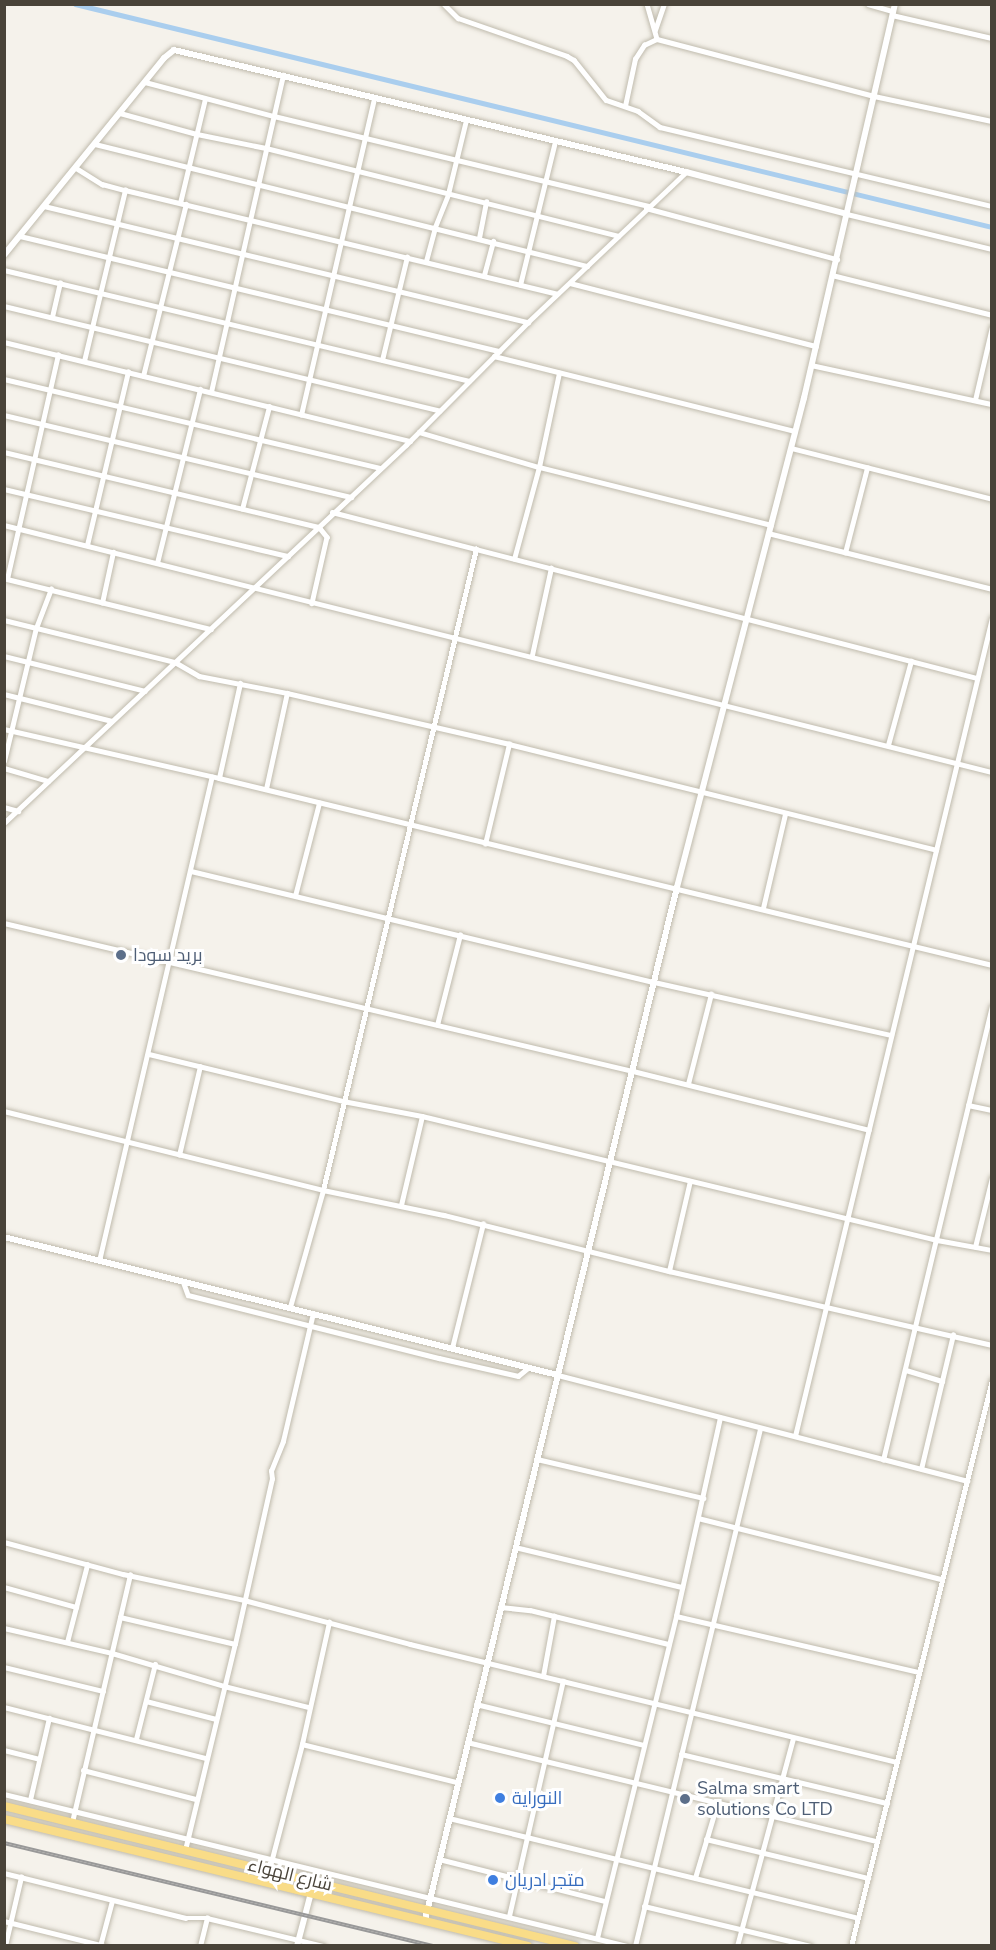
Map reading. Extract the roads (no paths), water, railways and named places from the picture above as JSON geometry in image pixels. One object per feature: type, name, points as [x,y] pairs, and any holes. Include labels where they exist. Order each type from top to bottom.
[{"type":"highway","name":"شارع الهواء","points":[[4,1806],[575,1946]]},
{"type":"highway","name":"شارع الهواء","points":[[4,1818],[528,1946]]},
{"type":"street","points":[[444,4],[458,18],[567,56],[574,60],[606,100],[638,111],[660,127],[992,206]]},
{"type":"street","points":[[647,4],[657,39]]},
{"type":"street","points":[[655,31],[664,4]]},
{"type":"street","points":[[868,4],[992,38]]},
{"type":"street","points":[[425,1920],[426,1908],[677,887],[816,346],[893,10]]},
{"type":"street","points":[[625,106],[635,59],[644,45],[657,39],[874,96],[992,121]]},
{"type":"street","points":[[4,255],[164,58],[174,50],[686,172],[992,249]]},
{"type":"street","points":[[211,392],[225,322],[283,75]]},
{"type":"street","points":[[146,82],[274,116],[545,180],[837,259]]},
{"type":"street","points":[[301,415],[374,98]]},
{"type":"street","points":[[180,203],[205,99]]},
{"type":"street","points":[[120,113],[197,134],[266,148],[538,214],[618,236]]},
{"type":"street","points":[[426,261],[435,227],[448,194],[466,120]]},
{"type":"street","points":[[520,285],[555,141]]},
{"type":"street","points":[[95,144],[587,266]]},
{"type":"street","points":[[76,168],[102,184],[557,294]]},
{"type":"street","points":[[4,823],[410,441],[528,322],[686,172]]},
{"type":"street","points":[[84,361],[125,190]]},
{"type":"street","points":[[478,238],[486,202]]},
{"type":"street","points":[[143,376],[186,204]]},
{"type":"street","points":[[44,206],[528,322]]},
{"type":"street","points":[[20,236],[499,351]]},
{"type":"street","points":[[484,275],[493,241]]},
{"type":"street","points":[[382,360],[407,257]]},
{"type":"street","points":[[4,270],[469,381]]},
{"type":"street","points":[[832,275],[992,315]]},
{"type":"street","points":[[52,317],[60,282]]},
{"type":"street","points":[[570,283],[816,346]]},
{"type":"street","points":[[4,306],[440,411]]},
{"type":"street","points":[[975,400],[992,327]]},
{"type":"street","points":[[4,342],[410,441]]},
{"type":"street","points":[[58,355],[6,579],[211,629]]},
{"type":"street","points":[[494,356],[795,431]]},
{"type":"street","points":[[811,364],[992,404]]},
{"type":"street","points":[[87,545],[114,441],[128,372]]},
{"type":"street","points":[[514,559],[539,467],[558,373]]},
{"type":"street","points":[[4,379],[191,425],[381,468]]},
{"type":"street","points":[[157,563],[200,389]]},
{"type":"street","points":[[242,509],[269,407]]},
{"type":"street","points":[[4,415],[182,459],[351,497]]},
{"type":"street","points":[[419,432],[539,467],[771,525]]},
{"type":"street","points":[[791,448],[992,499]]},
{"type":"street","points":[[4,452],[319,527],[327,537],[312,603]]},
{"type":"street","points":[[845,553],[867,468]]},
{"type":"street","points":[[4,489],[288,556]]},
{"type":"street","points":[[332,512],[977,678]]},
{"type":"street","points":[[4,525],[254,589],[532,655],[992,772]]},
{"type":"street","points":[[768,533],[992,589]]},
{"type":"street","points":[[290,1308],[322,1190],[476,549]]},
{"type":"street","points":[[102,603],[114,552]]},
{"type":"street","points":[[532,655],[551,568]]},
{"type":"street","points":[[4,761],[36,628],[51,589]]},
{"type":"street","points":[[795,1436],[992,618]]},
{"type":"street","points":[[4,620],[175,662],[199,676],[287,693],[509,744],[936,850]]},
{"type":"street","points":[[4,656],[145,691]]},
{"type":"street","points":[[888,745],[911,661]]},
{"type":"street","points":[[219,778],[240,683]]},
{"type":"street","points":[[266,789],[287,693]]},
{"type":"street","points":[[4,694],[112,721]]},
{"type":"street","points":[[4,729],[83,749],[266,789],[485,844],[677,887],[992,964]]},
{"type":"street","points":[[485,844],[509,744]]},
{"type":"street","points":[[4,768],[48,781]]},
{"type":"street","points":[[99,1261],[212,777]]},
{"type":"street","points":[[296,896],[319,803]]},
{"type":"street","points":[[4,807],[18,811]]},
{"type":"street","points":[[763,908],[785,814]]},
{"type":"street","points":[[191,870],[654,982],[891,1035]]},
{"type":"street","points":[[4,923],[688,1084],[869,1130]]},
{"type":"street","points":[[437,1025],[460,935]]},
{"type":"street","points":[[688,1084],[711,994]]},
{"type":"street","points":[[883,1460],[938,1240],[992,1007]]},
{"type":"street","points":[[149,1054],[343,1101],[422,1116],[938,1240],[992,1250]]},
{"type":"street","points":[[179,1155],[200,1066]]},
{"type":"street","points":[[968,1105],[992,1110]]},
{"type":"street","points":[[4,1112],[322,1190],[401,1205],[669,1271],[992,1345]]},
{"type":"street","points":[[401,1205],[422,1116]]},
{"type":"street","points":[[975,1246],[992,1178]]},
{"type":"street","points":[[669,1271],[690,1181]]},
{"type":"street","points":[[452,1348],[483,1224]]},
{"type":"street","points":[[4,1237],[529,1367],[760,1429],[967,1481]]},
{"type":"street","points":[[183,1281],[189,1295],[507,1374],[521,1375],[529,1367]]},
{"type":"street","points":[[185,1850],[273,1479],[271,1471],[283,1441],[313,1313]]},
{"type":"street","points":[[921,1469],[953,1335]]},
{"type":"street","points":[[906,1370],[942,1381]]},
{"type":"street","points":[[851,1946],[992,1380]]},
{"type":"street","points":[[597,1938],[676,1616],[720,1418]]},
{"type":"street","points":[[635,1946],[760,1429]]},
{"type":"street","points":[[537,1458],[703,1498]]},
{"type":"street","points":[[698,1518],[941,1579]]},
{"type":"street","points":[[4,1542],[87,1565],[244,1600],[563,1681],[897,1762]]},
{"type":"street","points":[[515,1547],[682,1587]]},
{"type":"street","points":[[67,1642],[87,1565]]},
{"type":"street","points":[[72,1822],[130,1575]]},
{"type":"street","points":[[4,1587],[76,1607]]},
{"type":"street","points":[[500,1607],[530,1610],[668,1644]]},
{"type":"street","points":[[543,1676],[554,1616]]},
{"type":"street","points":[[676,1616],[918,1672]]},
{"type":"street","points":[[120,1617],[235,1644]]},
{"type":"street","points":[[269,1870],[302,1744],[328,1622]]},
{"type":"street","points":[[4,1628],[155,1664],[224,1686],[309,1707]]},
{"type":"street","points":[[136,1739],[155,1664]]},
{"type":"street","points":[[4,1667],[103,1691]]},
{"type":"street","points":[[509,1916],[563,1681]]},
{"type":"street","points":[[146,1701],[216,1719]]},
{"type":"street","points":[[476,1704],[644,1745]]},
{"type":"street","points":[[4,1707],[206,1758]]},
{"type":"street","points":[[30,1800],[49,1718]]},
{"type":"street","points":[[737,1946],[793,1738]]},
{"type":"street","points":[[467,1742],[877,1840]]},
{"type":"street","points":[[302,1744],[457,1782]]},
{"type":"street","points":[[4,1750],[39,1759]]},
{"type":"street","points":[[681,1754],[887,1803]]},
{"type":"street","points":[[83,1770],[196,1799]]},
{"type":"street","points":[[4,1794],[627,1946]]},
{"type":"street","points":[[695,1878],[718,1801]]},
{"type":"street","points":[[448,1818],[858,1918]]},
{"type":"street","points":[[706,1839],[868,1878]]},
{"type":"street","points":[[439,1859],[605,1901]]},
{"type":"street","points":[[4,1873],[186,1918],[207,1918],[298,1942],[324,1946]]},
{"type":"street","points":[[5,1946],[7,1922],[21,1877]]},
{"type":"street","points":[[298,1942],[314,1881]]},
{"type":"street","points":[[7,1922],[102,1945],[112,1901]]},
{"type":"street","points":[[644,1906],[810,1946]]},
{"type":"street","points":[[200,1946],[207,1918]]},
{"type":"waterway","points":[[75,4],[992,227]]},
{"type":"railway","points":[[4,1843],[434,1946]]},
{"type":"place","name":"بريد سودا","points":[[121,955]]},
{"type":"place","name":"النوراية","points":[[500,1798]]},
{"type":"place","name":"Salma smart solutions Co LTD","points":[[685,1799]]},
{"type":"place","name":"متجر ادريان","points":[[493,1880]]}]
